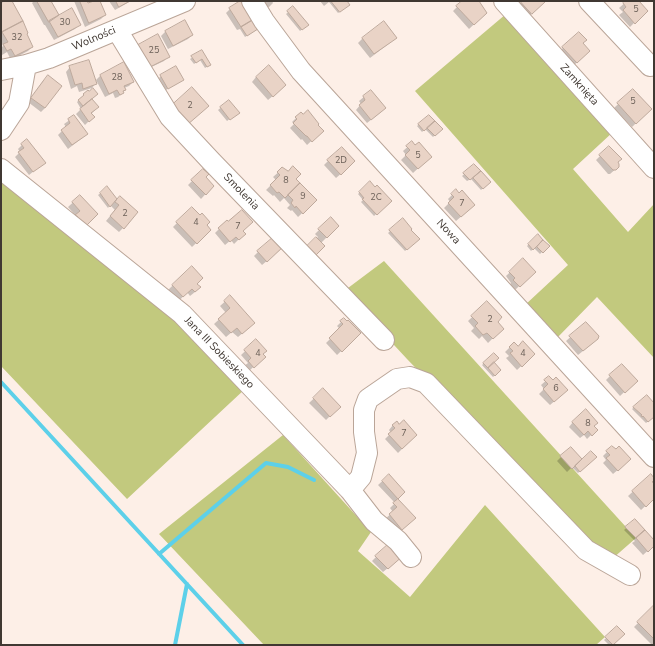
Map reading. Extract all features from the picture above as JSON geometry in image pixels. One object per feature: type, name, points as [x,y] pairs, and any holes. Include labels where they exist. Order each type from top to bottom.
[{"type":"street","name":"Wolności","points":[[1,70],[26,65],[56,55],[117,30],[155,7],[185,1]]},
{"type":"street","name":"Nowa","points":[[252,1],[264,21],[301,71],[654,456]]},
{"type":"street","name":"Zamknięta","points":[[504,1],[654,168]]},
{"type":"street","points":[[589,1],[650,66]]},
{"type":"street","name":"Smolenia","points":[[117,30],[170,117],[384,340]]},
{"type":"street","points":[[1,130],[19,103],[26,65]]},
{"type":"street","name":"Jana III Sobieskiego","points":[[1,169],[182,314],[350,490],[374,521],[398,541],[411,557]]},
{"type":"street","points":[[350,490],[361,477],[367,453],[364,432],[364,410],[368,399],[397,379],[410,377],[426,384],[586,550],[630,575]]},
{"type":"green space","points":[[506,14],[613,132],[573,169],[628,232],[654,204],[654,358],[597,297],[556,339],[525,305],[568,265],[415,91]]},
{"type":"green space","points":[[1,179],[176,321],[245,389],[127,499],[1,366]]},
{"type":"green space","points":[[384,261],[636,538],[612,559],[589,546],[407,359],[344,291]]},
{"type":"green space","points":[[283,435],[371,532],[358,551],[410,597],[485,505],[605,637],[596,645],[264,645],[159,534]]},
{"type":"building","points":[[5,1],[12,1],[23,21],[2,32],[1,3]]},
{"type":"building","points":[[37,1],[51,1],[59,15],[49,22]]},
{"type":"building","points":[[80,1],[87,1],[88,3],[100,1],[106,15],[89,23]]},
{"type":"building","points":[[116,1],[130,1],[119,7]]},
{"type":"building","points":[[240,1],[245,1],[256,18],[241,27],[229,8]]},
{"type":"building","points":[[331,1],[347,1],[350,5],[340,12]]},
{"type":"building","points":[[462,1],[479,1],[487,13],[474,25],[456,6]]},
{"type":"building","points":[[520,1],[544,1],[545,2],[532,14]]},
{"type":"building","points":[[625,1],[639,1],[648,11],[635,24],[623,10],[626,7],[623,3]]},
{"type":"building","points":[[293,6],[309,25],[302,30],[287,11]]},
{"type":"building","points":[[72,8],[81,25],[58,37],[49,21]]},
{"type":"building","points":[[256,18],[261,27],[247,36],[241,27]]},
{"type":"building","points":[[185,20],[193,35],[173,46],[165,31]]},
{"type":"building","points":[[23,21],[33,47],[15,56],[11,49],[7,51],[3,44],[8,42],[2,32]]},
{"type":"building","points":[[384,21],[397,38],[374,54],[362,38]]},
{"type":"building","points":[[579,32],[587,40],[583,43],[590,51],[577,63],[562,47]]},
{"type":"building","points":[[158,34],[170,57],[150,67],[138,45]]},
{"type":"building","points":[[202,50],[211,65],[207,67],[202,59],[196,63],[191,56]]},
{"type":"building","points":[[89,60],[97,84],[83,89],[82,83],[75,85],[69,66]]},
{"type":"building","points":[[124,62],[134,82],[124,86],[126,90],[120,95],[117,90],[109,94],[100,75]]},
{"type":"building","points":[[269,65],[286,85],[273,97],[256,77]]},
{"type":"building","points":[[176,66],[184,80],[168,89],[160,75]]},
{"type":"building","points":[[48,75],[62,86],[45,108],[31,98]]},
{"type":"building","points":[[192,87],[209,106],[187,125],[170,107]]},
{"type":"building","points":[[93,88],[98,94],[83,106],[78,100],[88,90],[89,91]]},
{"type":"building","points":[[633,89],[652,109],[636,124],[617,103]]},
{"type":"building","points":[[371,90],[386,108],[371,120],[359,105],[365,100],[363,96]]},
{"type":"building","points":[[92,99],[99,107],[91,113],[95,117],[89,122],[80,109]]},
{"type":"building","points":[[229,100],[240,113],[230,120],[220,107]]},
{"type":"building","points":[[308,110],[324,131],[312,142],[293,123],[297,119],[295,117],[301,112],[303,114]]},
{"type":"building","points":[[74,115],[88,134],[72,145],[61,130],[70,123],[68,119]]},
{"type":"building","points":[[429,115],[435,121],[424,131],[418,124]]},
{"type":"building","points":[[435,121],[443,129],[435,136],[427,128]]},
{"type":"building","points":[[27,139],[46,163],[33,172],[18,152],[24,148],[21,144]]},
{"type":"building","points":[[412,141],[415,145],[419,142],[432,157],[418,169],[405,155],[410,150],[406,146]]},
{"type":"building","points":[[609,146],[622,159],[618,162],[619,167],[616,170],[613,170],[599,155]]},
{"type":"building","points":[[342,147],[355,161],[341,175],[327,160]]},
{"type":"building","points":[[474,164],[481,171],[470,180],[463,173]]},
{"type":"building","points":[[293,166],[301,174],[296,179],[300,183],[285,198],[279,192],[277,193],[270,185],[280,175],[277,172],[282,167],[288,171]]},
{"type":"building","points":[[203,169],[209,174],[206,177],[214,186],[206,195],[191,180]]},
{"type":"building","points":[[481,171],[491,182],[483,189],[473,178]]},
{"type":"building","points":[[370,181],[375,187],[377,185],[392,201],[377,215],[362,199],[364,198],[359,192]]},
{"type":"building","points":[[300,183],[317,200],[303,214],[291,203],[293,200],[288,195]]},
{"type":"building","points":[[107,186],[117,199],[110,207],[100,193]]},
{"type":"building","points":[[456,189],[459,193],[462,190],[475,205],[461,217],[448,203],[454,197],[451,194]]},
{"type":"building","points":[[80,195],[98,214],[85,227],[75,215],[80,211],[72,202]]},
{"type":"building","points":[[120,196],[138,212],[124,229],[110,216],[119,205],[115,202]]},
{"type":"building","points":[[192,207],[200,215],[202,213],[210,222],[207,225],[211,230],[197,244],[176,222]]},
{"type":"building","points":[[242,210],[253,222],[243,231],[246,234],[239,240],[236,237],[230,242],[218,228]]},
{"type":"building","points":[[331,217],[339,226],[327,238],[318,229]]},
{"type":"building","points":[[403,218],[412,229],[411,230],[420,239],[407,250],[389,230]]},
{"type":"building","points":[[538,234],[543,240],[533,250],[528,244]]},
{"type":"building","points":[[276,235],[285,245],[267,262],[257,251]]},
{"type":"building","points":[[316,237],[325,246],[315,256],[306,247]]},
{"type":"building","points":[[543,240],[550,246],[543,253],[537,247]]},
{"type":"building","points":[[523,258],[536,272],[520,287],[513,280],[515,278],[509,272]]},
{"type":"building","points":[[192,266],[203,278],[197,284],[201,287],[195,292],[192,289],[183,297],[172,285]]},
{"type":"building","points":[[230,295],[255,323],[242,334],[237,328],[231,333],[218,319],[230,308],[224,301]]},
{"type":"building","points":[[487,301],[502,317],[498,322],[504,329],[493,339],[487,333],[483,335],[475,326],[478,323],[471,316]]},
{"type":"building","points":[[344,318],[361,333],[342,352],[329,338],[343,324],[340,321]]},
{"type":"building","points":[[586,322],[599,336],[598,339],[583,351],[569,336]]},
{"type":"building","points":[[256,339],[267,351],[263,354],[266,357],[254,368],[248,361],[251,358],[244,350]]},
{"type":"building","points":[[523,341],[535,354],[522,367],[510,353],[513,351],[509,347],[514,342],[518,346]]},
{"type":"building","points":[[494,353],[499,358],[488,368],[483,363]]},
{"type":"building","points":[[494,362],[501,370],[495,376],[488,368]]},
{"type":"building","points":[[622,364],[638,381],[625,393],[609,375]]},
{"type":"building","points":[[549,376],[553,380],[556,377],[568,390],[554,402],[543,389],[548,384],[544,380]]},
{"type":"building","points":[[323,388],[341,407],[330,417],[313,398]]},
{"type":"building","points":[[647,395],[654,403],[654,417],[648,422],[633,407]]},
{"type":"building","points":[[586,409],[598,423],[594,426],[598,430],[592,436],[588,431],[584,435],[572,422]]},
{"type":"building","points":[[404,420],[417,435],[402,449],[388,434],[395,428],[392,425],[397,421],[399,424]]},
{"type":"building","points":[[612,446],[616,449],[619,446],[631,459],[618,471],[606,458],[610,455],[606,451]]},
{"type":"building","points":[[571,447],[582,459],[572,469],[560,456]]},
{"type":"building","points":[[591,451],[597,457],[580,472],[575,466]]},
{"type":"building","points":[[389,474],[405,492],[398,499],[382,481]]},
{"type":"building","points":[[651,474],[654,478],[652,482],[654,483],[654,499],[646,507],[632,491]]},
{"type":"building","points":[[398,499],[416,518],[402,530],[389,514],[397,507],[393,503]]},
{"type":"building","points":[[635,519],[645,530],[636,538],[625,527]]},
{"type":"building","points":[[645,530],[654,540],[654,546],[648,552],[636,538]]},
{"type":"building","points":[[392,541],[404,555],[388,569],[375,556]]},
{"type":"building","points":[[654,605],[654,639],[637,622]]},
{"type":"building","points":[[617,626],[625,634],[613,645],[605,637]]},
{"type":"waterway","points":[[1,382],[243,645]]},
{"type":"waterway","points":[[159,554],[266,463],[288,467],[314,480]]},
{"type":"waterway","points":[[175,645],[187,584]]}]
